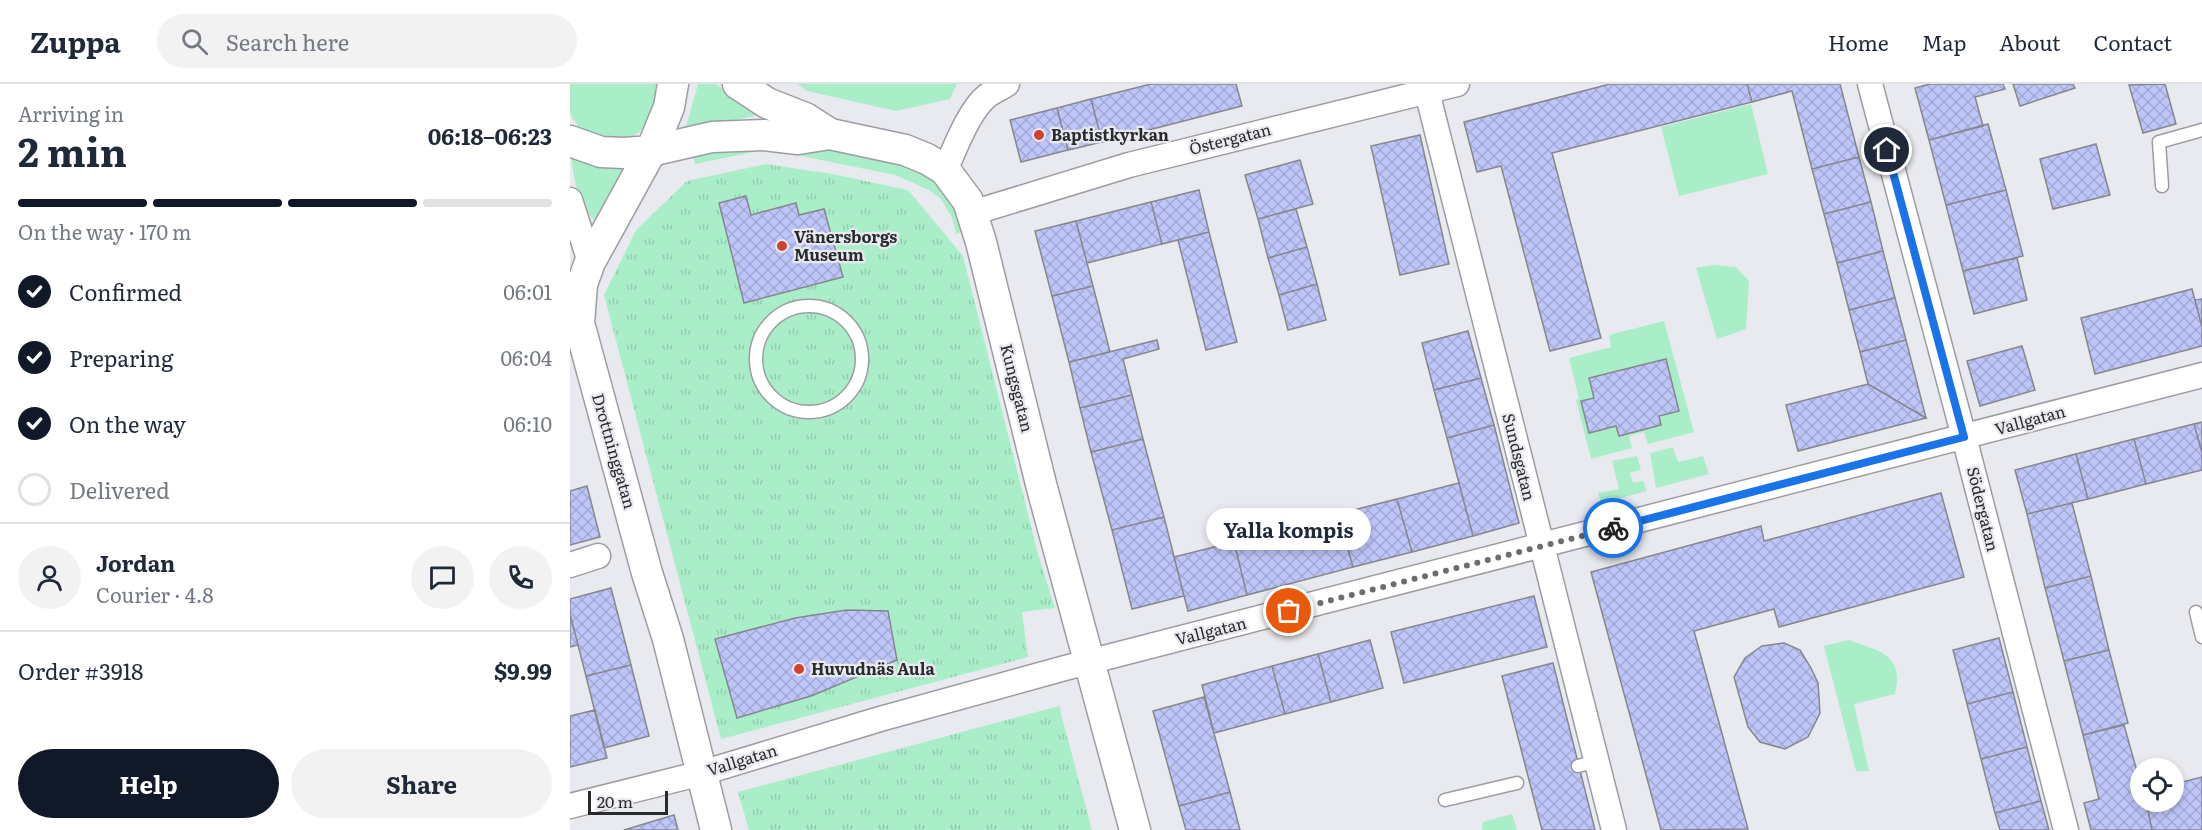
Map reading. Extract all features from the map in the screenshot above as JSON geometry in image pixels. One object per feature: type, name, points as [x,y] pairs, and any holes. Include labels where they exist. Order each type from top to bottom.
[{"type":"street","name":"Drottninggatan","points":[[674,84],[669,107],[651,151],[590,262],[582,284],[575,324],[668,639],[716,830]]},
{"type":"street","name":"Kungsgatan","points":[[738,84],[768,103],[805,118],[830,134],[905,150],[927,159],[945,170],[968,201],[981,242],[1042,488],[1135,830]]},
{"type":"street","points":[[945,170],[969,117],[987,96],[1007,84]]},
{"type":"street","name":"Östergatan","points":[[972,213],[1129,165],[1426,88],[1457,84]]},
{"type":"street","name":"Södergatan","points":[[1870,84],[2066,830]]},
{"type":"street","name":"Sundsgatan","points":[[1426,88],[1542,547],[1588,764],[1614,830]]},
{"type":"street","points":[[570,141],[601,152],[624,153],[651,151],[712,136],[764,135],[798,139],[830,134]]},
{"type":"street","points":[[570,200],[590,262]]},
{"type":"street","name":"Vallgatan","points":[[570,806],[702,773],[880,719],[1090,662],[2202,375]]},
{"type":"street","points":[[570,565],[598,556]]},
{"type":"lane","points":[[2162,186],[2159,142],[2202,130]]},
{"type":"lane","points":[[808,306],[826,309],[842,317],[854,331],[861,348],[862,366],[856,384],[830,408],[812,412],[794,410],[778,403],[766,391],[758,377],[756,360],[758,344],[765,328],[777,316],[791,309],[808,306]]},
{"type":"lane","points":[[2196,612],[2202,637]]},
{"type":"lane","points":[[1445,800],[1517,783]]},
{"type":"green space","points":[[570,84],[662,84],[655,114],[644,128],[631,138],[613,142],[580,129],[570,114]]},
{"type":"green space","points":[[698,84],[716,84],[759,115],[685,130]]},
{"type":"green space","points":[[797,84],[957,84],[950,99],[896,111],[807,91]]},
{"type":"green space","points":[[1751,104],[1768,174],[1679,196],[1661,127]]},
{"type":"green space","points":[[759,142],[830,150],[904,163],[938,184],[953,202],[964,231],[956,234],[952,218],[941,199],[929,190],[895,175],[791,154],[758,151],[695,164],[692,150]]},
{"type":"green space","points":[[571,149],[627,163],[594,220],[583,205],[576,187]]},
{"type":"green space","points":[[766,164],[832,174],[908,190],[963,256],[1038,554],[1055,608],[1022,612],[1028,657],[721,739],[604,295],[636,230],[687,181]]},
{"type":"green space","points":[[1713,265],[1736,267],[1749,281],[1746,329],[1717,339],[1696,268]]},
{"type":"green space","points":[[1664,321],[1694,432],[1648,444],[1644,432],[1629,436],[1632,448],[1591,459],[1576,400],[1579,399],[1569,358],[1611,347],[1609,335]]},
{"type":"green space","points":[[1673,447],[1678,462],[1703,456],[1709,474],[1656,488],[1650,453]]},
{"type":"green space","points":[[1637,456],[1641,470],[1630,473],[1633,483],[1643,481],[1647,491],[1601,503],[1598,493],[1619,489],[1612,461]]},
{"type":"green space","points":[[1848,640],[1879,651],[1892,662],[1896,670],[1895,694],[1854,704],[1869,771],[1856,771],[1824,646]]},
{"type":"green space","points":[[1059,706],[1092,830],[749,830],[738,792]]},
{"type":"green space","points":[[1512,814],[1517,830],[1482,830],[1483,822]]},
{"type":"building","points":[[1151,84],[1236,84],[1242,106],[1102,142],[1091,99]]},
{"type":"building","points":[[1610,84],[1747,84],[1752,102],[1552,153],[1601,338],[1550,351],[1501,166],[1477,172],[1464,122]]},
{"type":"building","points":[[1747,84],[1840,84],[1859,157],[1812,169],[1792,91],[1752,102]]},
{"type":"building","points":[[1930,84],[2003,84],[2005,89],[1975,97],[1983,126],[1929,140],[1915,88]]},
{"type":"building","points":[[2013,84],[2073,84],[2075,88],[2020,106]]},
{"type":"building","points":[[2165,84],[2176,124],[2143,133],[2129,85]]},
{"type":"building","points":[[1091,99],[1102,142],[1068,150],[1057,108]]},
{"type":"building","name":"Baptistkyrkan","points":[[1057,108],[1068,150],[1021,162],[1010,120]]},
{"type":"building","points":[[1988,124],[2006,190],[1946,205],[1929,140]]},
{"type":"building","points":[[1420,135],[1449,264],[1400,275],[1371,146]]},
{"type":"building","points":[[2096,144],[2110,195],[2053,209],[2040,159]]},
{"type":"building","points":[[1859,157],[1871,202],[1824,214],[1812,169]]},
{"type":"building","points":[[1300,160],[1313,204],[1258,219],[1245,175]]},
{"type":"building","points":[[1199,190],[1209,232],[1162,244],[1151,202]]},
{"type":"building","points":[[2006,190],[2023,256],[1963,271],[1946,205]]},
{"type":"building","name":"Vänersborgs Museum","points":[[746,196],[751,215],[796,203],[799,215],[824,209],[843,277],[744,303],[719,203]]},
{"type":"building","points":[[1151,202],[1162,244],[1087,263],[1076,221]]},
{"type":"building","points":[[1871,202],[1883,251],[1837,263],[1824,214]]},
{"type":"building","points":[[1296,209],[1307,247],[1268,258],[1258,219]]},
{"type":"building","points":[[1076,221],[1093,286],[1052,296],[1035,231]]},
{"type":"building","points":[[1209,232],[1237,342],[1206,350],[1178,240]]},
{"type":"building","points":[[1307,247],[1317,284],[1279,295],[1268,258]]},
{"type":"building","points":[[1883,251],[1895,298],[1849,310],[1837,263]]},
{"type":"building","points":[[2017,258],[2027,300],[1974,314],[1963,271]]},
{"type":"building","points":[[1317,284],[1326,320],[1288,330],[1279,295]]},
{"type":"building","points":[[1093,286],[1110,352],[1069,362],[1052,296]]},
{"type":"building","points":[[2192,289],[2202,327],[2202,346],[2095,374],[2081,318]]},
{"type":"building","points":[[1895,298],[1906,340],[1860,352],[1849,310]]},
{"type":"building","points":[[2202,299],[2202,327],[2195,300]]},
{"type":"building","points":[[1468,331],[1481,378],[1434,390],[1422,343]]},
{"type":"building","points":[[1157,340],[1159,349],[1123,359],[1132,395],[1080,408],[1069,362]]},
{"type":"building","points":[[1906,340],[1926,418],[1868,384],[1860,352]]},
{"type":"building","points":[[2022,346],[2035,390],[1980,406],[1967,361]]},
{"type":"building","points":[[1666,359],[1679,411],[1659,416],[1661,425],[1619,436],[1616,426],[1589,433],[1581,401],[1594,398],[1589,378]]},
{"type":"building","points":[[1481,378],[1494,425],[1447,438],[1434,390]]},
{"type":"building","points":[[1868,384],[1926,418],[1798,451],[1786,405]]},
{"type":"building","points":[[1132,395],[1143,439],[1091,452],[1080,408]]},
{"type":"building","points":[[2202,422],[2202,453],[2194,424]]},
{"type":"building","points":[[2194,424],[2202,453],[2202,470],[2146,484],[2134,439]]},
{"type":"building","points":[[1494,425],[1519,523],[1473,536],[1447,438]]},
{"type":"building","points":[[1143,439],[1164,517],[1112,530],[1091,452]]},
{"type":"building","points":[[2134,439],[2146,484],[2088,499],[2076,454]]},
{"type":"building","points":[[2076,454],[2088,499],[2027,514],[2015,470]]},
{"type":"building","points":[[1459,483],[1473,536],[1412,552],[1397,499]]},
{"type":"building","points":[[587,486],[600,537],[570,545],[570,491]]},
{"type":"building","points":[[1941,493],[1964,577],[1779,627],[1774,609],[1694,631],[1748,829],[1661,830],[1591,572],[1761,526],[1764,541]]},
{"type":"building","points":[[1397,499],[1412,552],[1353,567],[1338,514]]},
{"type":"building","points":[[2072,503],[2091,576],[2045,588],[2027,514]]},
{"type":"building","points":[[1338,514],[1353,567],[1247,595],[1234,542]]},
{"type":"building","points":[[1164,517],[1184,596],[1132,609],[1112,530]]},
{"type":"building","points":[[1234,542],[1247,595],[1188,611],[1174,557]]},
{"type":"building","points":[[2091,576],[2109,650],[2064,661],[2045,588]]},
{"type":"building","points":[[611,588],[631,665],[586,676],[570,614],[570,599]]},
{"type":"building","points":[[1534,596],[1547,647],[1404,683],[1391,632]]},
{"type":"building","name":"Huvudnäs Aula","points":[[847,610],[888,611],[897,660],[811,696],[737,718],[715,639],[795,618]]},
{"type":"building","points":[[570,614],[578,645],[570,647]]},
{"type":"building","points":[[1999,638],[2013,692],[1967,704],[1953,650]]},
{"type":"building","points":[[1370,640],[1383,688],[1331,702],[1318,654]]},
{"type":"building","points":[[1784,643],[1800,650],[1811,668],[1818,683],[1820,713],[1808,737],[1785,749],[1760,742],[1748,727],[1734,677],[1745,658],[1762,646]]},
{"type":"building","points":[[2109,650],[2128,723],[2083,735],[2064,661]]},
{"type":"building","points":[[1318,654],[1331,702],[1285,714],[1272,666]]},
{"type":"building","points":[[1553,663],[1595,830],[1542,830],[1502,676]]},
{"type":"building","points":[[631,665],[649,736],[604,748],[586,676]]},
{"type":"building","points":[[1272,666],[1285,714],[1214,733],[1202,685]]},
{"type":"building","points":[[2013,692],[2027,747],[1981,759],[1967,704]]},
{"type":"building","points":[[1204,697],[1230,792],[1179,806],[1153,711]]},
{"type":"building","points":[[595,710],[607,758],[570,767],[570,716]]},
{"type":"building","points":[[2124,725],[2133,758],[2130,758],[2130,812],[2148,812],[2152,830],[2091,830],[2084,803],[2099,799],[2083,735]]},
{"type":"building","points":[[2027,747],[2041,801],[1995,813],[1981,759]]},
{"type":"building","points":[[2202,777],[2202,830],[2152,830],[2148,812],[2184,812],[2184,782]]},
{"type":"building","points":[[1230,792],[1240,830],[1186,830],[1179,806]]},
{"type":"building","points":[[2041,801],[2049,830],[2000,830],[1995,813]]},
{"type":"building","points":[[674,815],[678,830],[624,830]]},
{"type":"way so far","points":[[1289,611],[1613,528]]},
{"type":"place","name":"Baptistkyrkan","points":[[1039,135]]},
{"type":"place","name":"Vänersborgs Museum","points":[[782,246]]},
{"type":"place","name":"Yalla kompis","points":[[1289,611]]},
{"type":"place","name":"Huvudnäs Aula","points":[[799,669]]},
{"type":"route","points":[[1613,528],[1964,437],[1887,150]]}]
